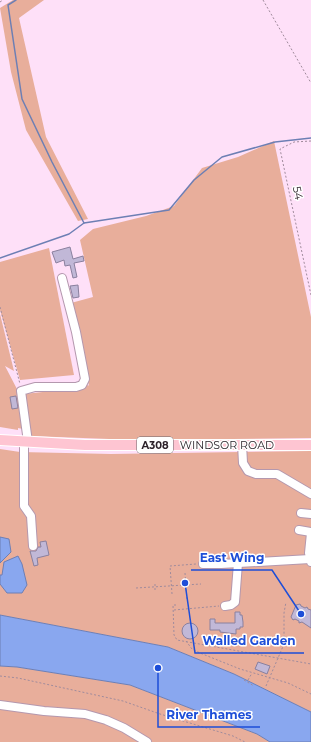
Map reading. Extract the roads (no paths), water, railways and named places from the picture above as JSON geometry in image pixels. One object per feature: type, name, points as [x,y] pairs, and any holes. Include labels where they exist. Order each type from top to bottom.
[{"type":"main road","name":"WINDSOR ROAD","points":[[0,440],[85,445],[311,445]]},
{"type":"lane","points":[[34,546],[31,516],[24,506],[26,442],[21,390],[35,387],[76,387],[82,385],[85,379],[76,332],[62,278]]},
{"type":"lane","points":[[242,444],[243,463],[248,471],[256,474],[273,473],[279,475],[311,494]]},
{"type":"lane","points":[[301,513],[311,514]]},
{"type":"lane","points":[[203,564],[310,561],[311,532],[298,530]]},
{"type":"lane","points":[[225,606],[231,605],[235,600],[238,563]]},
{"type":"lane","points":[[0,705],[44,711],[85,714],[106,720],[124,728],[147,742]]},
{"type":"water","points":[[0,537],[9,539],[11,552],[0,563]]},
{"type":"water","points":[[18,556],[22,564],[27,585],[22,593],[7,593],[0,584],[0,575],[2,575],[4,562]]},
{"type":"water","points":[[0,615],[168,647],[234,674],[311,712],[311,742],[270,742],[257,734],[130,685],[17,667],[0,666]]},
{"type":"waterway","points":[[0,258],[69,234],[84,223],[52,162],[22,99],[8,5],[16,0]]},
{"type":"waterway","points":[[84,223],[169,210],[194,180],[222,157],[275,142],[311,138]]},
{"type":"place","name":"Walled Garden","points":[[185,583]]},
{"type":"place","name":"East Wing","points":[[301,614]]},
{"type":"place","name":"River Thames","points":[[158,668]]}]
